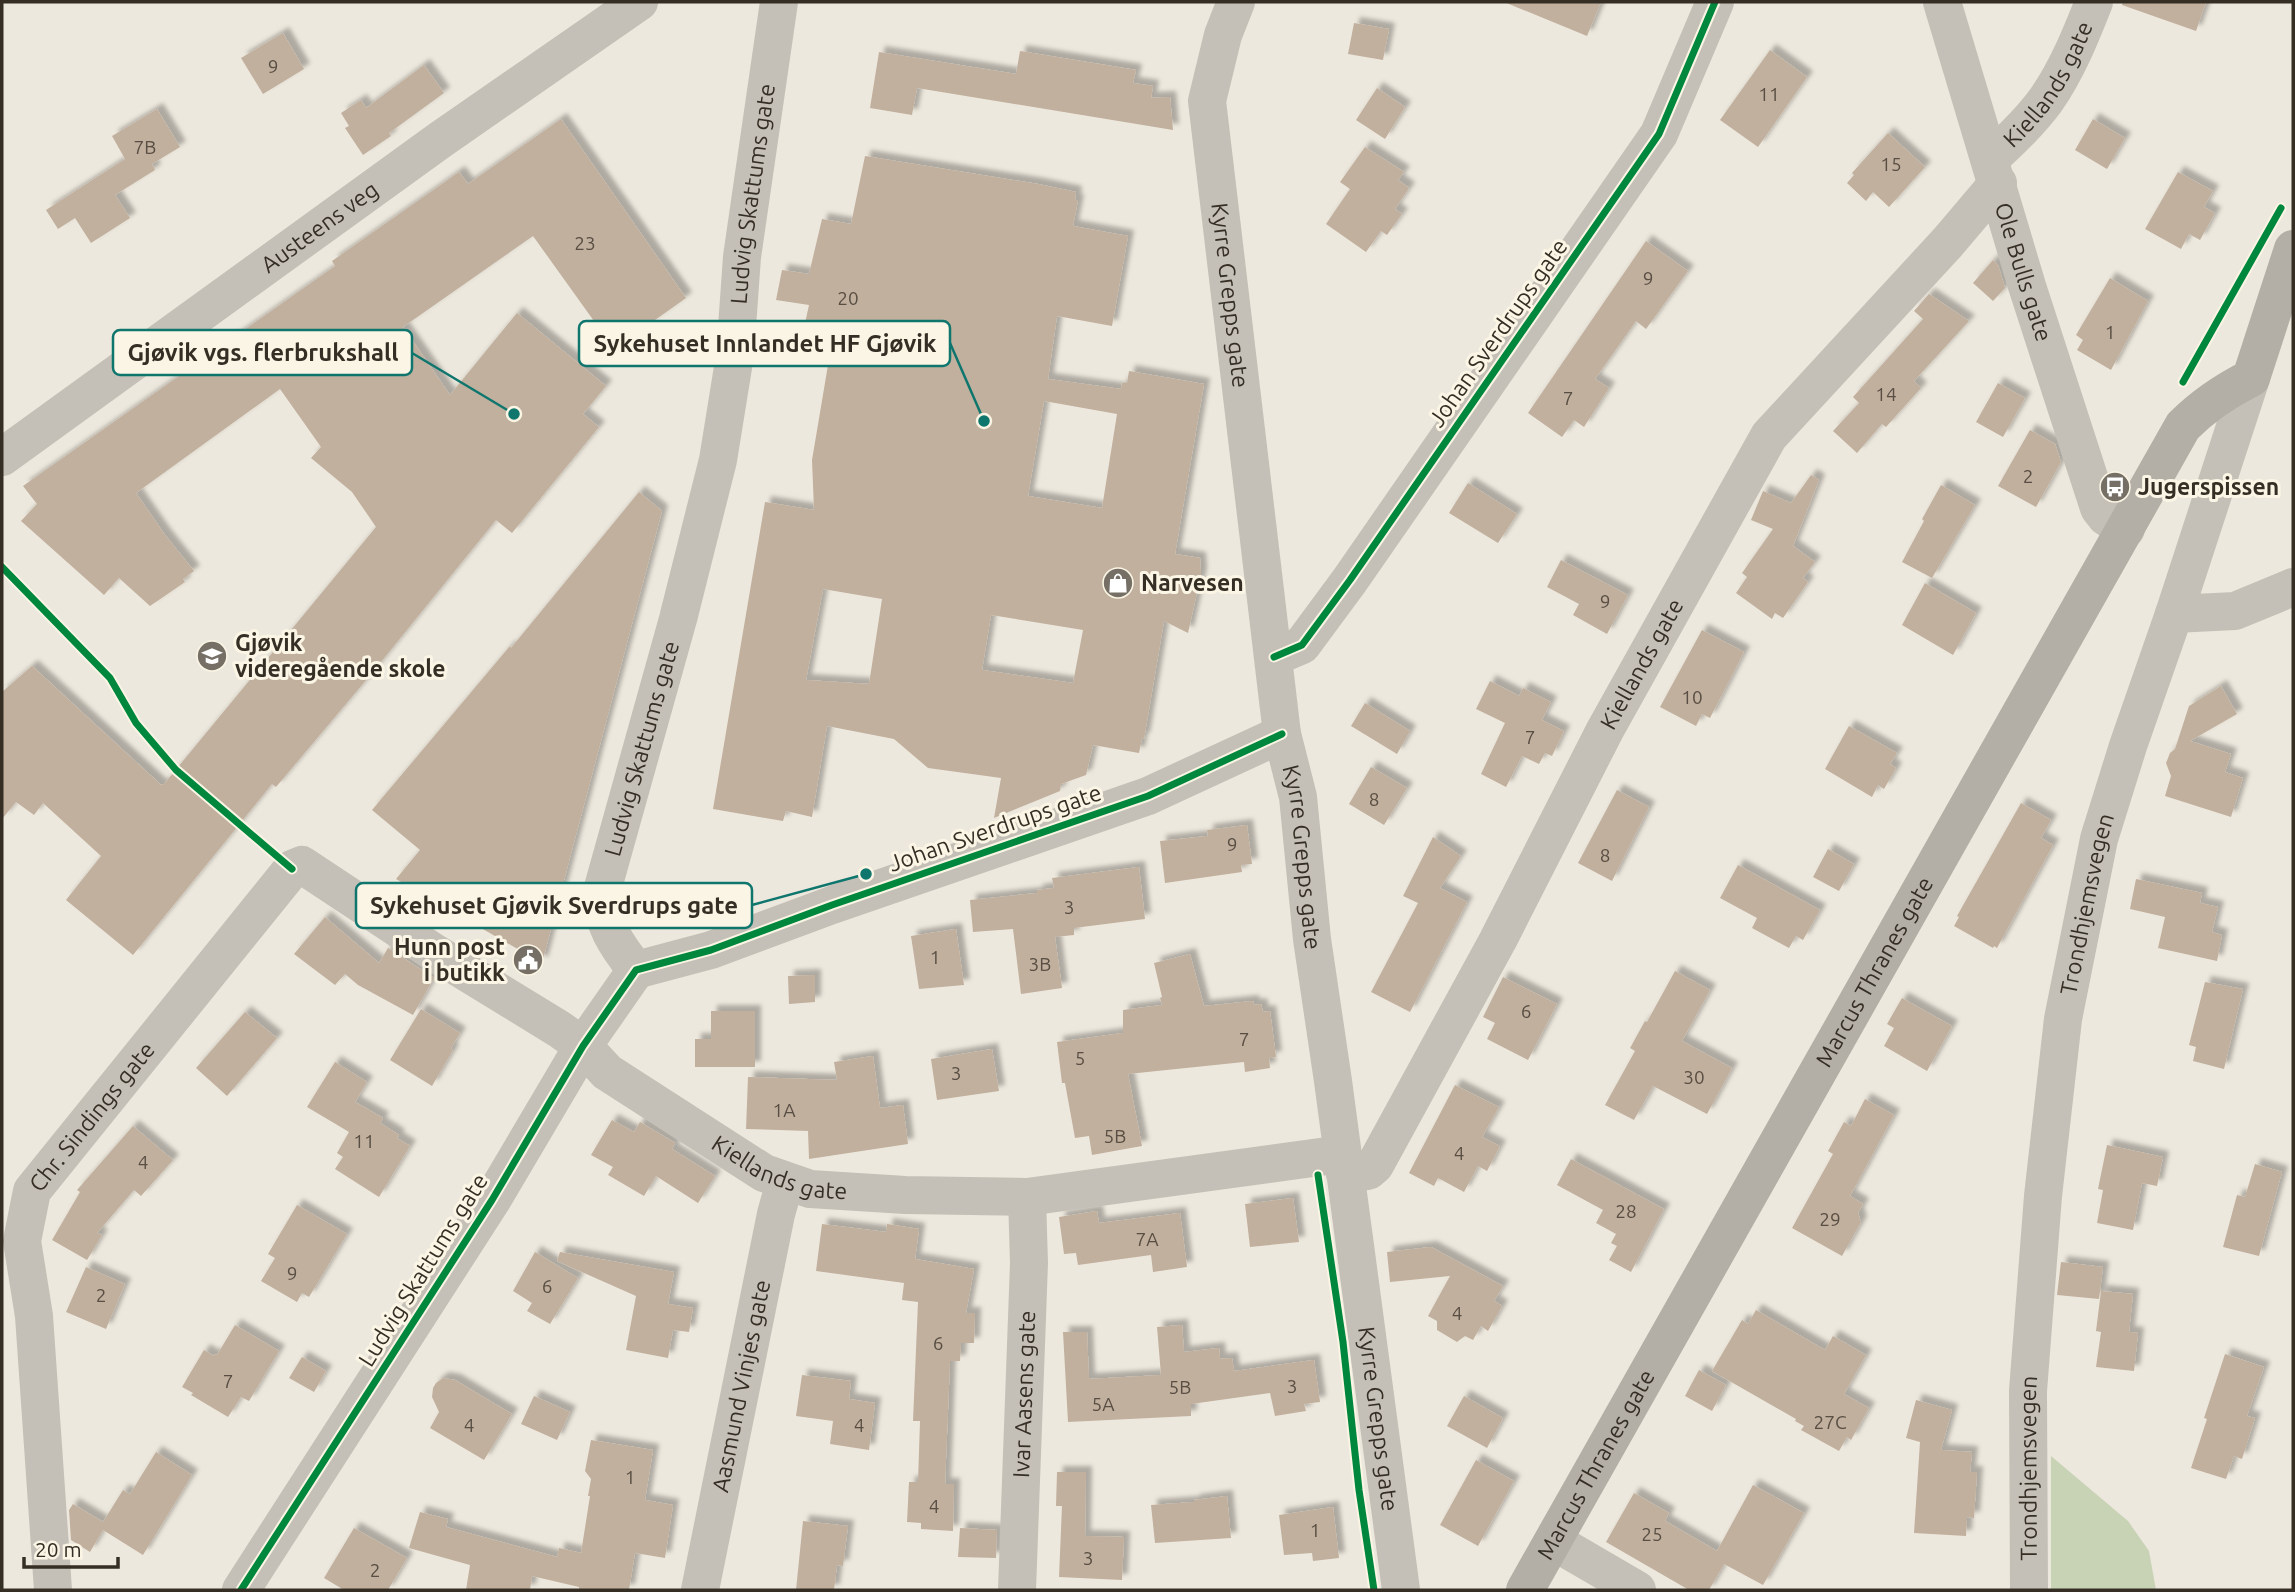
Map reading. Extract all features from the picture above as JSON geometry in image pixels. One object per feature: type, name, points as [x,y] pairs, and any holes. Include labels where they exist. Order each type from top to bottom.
[{"type":"main road","name":"Trondhjemsvegen","points":[[2251,378],[2293,249]]},
{"type":"main road","name":"Marcus Thranes gate","points":[[1525,1590],[2183,426],[2226,391],[2251,378]]},
{"type":"street","name":"Austeens veg","points":[[2,457],[440,140],[639,2]]},
{"type":"street","name":"Ludvig Skattums gate","points":[[241,1590],[492,1200],[583,1046],[636,970],[617,946],[606,921],[601,908],[602,891],[678,619],[718,460],[735,355],[742,257],[779,2]]},
{"type":"street","name":"Kyrre Grepps gate","points":[[1236,2],[1223,35],[1207,101],[1282,734],[1298,797],[1312,939],[1401,1590]]},
{"type":"street","name":"Johan Sverdrups gate","points":[[1274,657],[1302,645],[1381,536],[1659,134],[1714,2]]},
{"type":"street","name":"Ole Bulls gate","points":[[1942,2],[2026,286],[2099,508],[2106,517],[2126,529]]},
{"type":"street","name":"Kiellands gate","points":[[302,865],[583,1046],[607,1072],[764,1173],[785,1182],[810,1189],[905,1195],[1027,1197],[1343,1164],[1368,1171],[1382,1154],[1498,940],[1605,730],[1769,436],[1948,242],[2021,130],[2047,99],[2076,48],[2094,2]]},
{"type":"street","name":"Trondhjemsvegen","points":[[2029,1590],[2028,1391],[2043,1196],[2063,1019],[2099,839],[2251,378]]},
{"type":"street","points":[[2174,614],[2235,611],[2293,587]]},
{"type":"street","name":"Johan Sverdrups gate","points":[[636,970],[711,950],[832,905],[1148,796],[1282,734]]},
{"type":"street","name":"Chr. Sindings gate","points":[[53,1590],[34,1316],[22,1241],[32,1191],[292,869],[302,865]]},
{"type":"street","name":"Aasmund Vinjes gate","points":[[700,1590],[773,1227],[785,1182]]},
{"type":"street","name":"Ivar Aasens gate","points":[[1017,1590],[1029,1263],[1027,1197]]},
{"type":"street","points":[[1553,1541],[1637,1590]]},
{"type":"green space","points":[[2051,1456],[2128,1521],[2149,1551],[2156,1590],[2051,1590]]},
{"type":"building","points":[[1504,2],[1601,2],[1587,36]]},
{"type":"building","points":[[2123,2],[2206,2],[2196,31],[2122,5]]},
{"type":"building","points":[[1354,23],[1389,29],[1383,60],[1348,54]]},
{"type":"building","points":[[283,33],[304,69],[263,94],[241,58]]},
{"type":"building","points":[[1770,50],[1807,77],[1758,147],[1720,120]]},
{"type":"building","points":[[1020,51],[1136,70],[1133,83],[1153,86],[1151,98],[1170,97],[1173,130],[917,88],[912,115],[870,108],[879,52],[1016,74]]},
{"type":"building","points":[[424,65],[444,93],[363,155],[345,128],[349,126],[341,113],[361,100],[366,108]]},
{"type":"building","points":[[1377,88],[1405,107],[1385,139],[1356,120]]},
{"type":"building","points":[[157,109],[180,147],[152,164],[155,170],[115,195],[130,218],[91,243],[75,218],[58,229],[46,210],[125,159],[112,136]]},
{"type":"building","points":[[561,119],[686,298],[614,349],[533,236],[403,327],[450,395],[517,313],[606,386],[583,414],[599,427],[512,533],[496,520],[276,787],[272,784],[133,955],[66,900],[101,856],[43,803],[34,815],[16,802],[2,819],[2,692],[32,666],[161,785],[164,784],[376,527],[352,492],[311,458],[321,447],[280,389],[136,493],[194,571],[183,579],[185,582],[150,606],[119,578],[104,595],[21,521],[37,504],[23,486],[335,266],[332,261],[459,172],[468,184]]},
{"type":"building","points":[[2093,119],[2125,138],[2107,169],[2075,150]]},
{"type":"building","points":[[1888,133],[1925,167],[1889,207],[1873,192],[1866,201],[1847,183],[1854,175],[1852,173]]},
{"type":"building","points":[[1365,147],[1404,172],[1398,180],[1409,188],[1395,209],[1402,214],[1387,235],[1381,231],[1366,252],[1326,224],[1350,189],[1340,182]]},
{"type":"building","points":[[865,156],[1076,192],[1075,200],[1078,200],[1073,226],[1128,236],[1112,326],[1057,316],[1048,379],[1121,389],[1122,383],[1127,383],[1129,371],[1204,384],[1175,554],[1200,558],[1201,574],[1188,633],[1164,621],[1144,739],[1142,738],[1139,753],[1093,745],[1086,775],[1061,784],[1060,791],[994,818],[1001,778],[928,768],[894,739],[827,726],[812,817],[786,811],[783,821],[713,809],[765,502],[814,510],[812,460],[828,365],[797,359],[809,305],[776,300],[782,270],[809,274],[822,219],[851,224]],"holes":[[[1044,401],[1117,414],[1102,508],[1028,496]],[[823,589],[882,599],[869,684],[806,680]],[[991,615],[1083,630],[1073,683],[982,670]]]},
{"type":"building","points":[[2178,172],[2213,191],[2204,207],[2215,213],[2200,240],[2189,234],[2181,249],[2145,229]]},
{"type":"building","points":[[1646,241],[1688,271],[1646,329],[1636,321],[1595,379],[1609,388],[1584,427],[1574,420],[1562,437],[1528,413]]},
{"type":"building","points":[[1993,260],[1998,265],[2005,288],[1993,301],[1973,283]]},
{"type":"building","points":[[2110,278],[2148,301],[2111,370],[2077,350],[2083,340],[2076,335]]},
{"type":"building","points":[[1929,294],[1969,321],[1914,381],[1921,388],[1886,427],[1882,424],[1857,453],[1833,431],[1859,403],[1853,397],[1923,319],[1914,311]]},
{"type":"building","points":[[1998,383],[2025,398],[2003,437],[1976,422]]},
{"type":"building","points":[[2030,430],[2055,444],[2061,462],[2036,507],[1998,486]]},
{"type":"building","points":[[1811,475],[1819,480],[1793,546],[1815,562],[1803,578],[1808,582],[1783,618],[1775,613],[1772,619],[1736,593],[1747,577],[1742,573],[1773,529],[1751,520],[1763,491],[1791,503]]},
{"type":"building","points":[[1468,483],[1517,514],[1498,543],[1449,513]]},
{"type":"building","points":[[1941,485],[1975,505],[1932,578],[1902,562]]},
{"type":"building","points":[[639,492],[662,511],[542,963],[396,879],[420,850],[372,810],[510,646],[511,648]]},
{"type":"building","points":[[1561,560],[1628,595],[1607,634],[1573,615],[1579,604],[1547,587]]},
{"type":"building","points":[[1925,583],[1976,613],[1953,655],[1902,625]]},
{"type":"building","points":[[1702,630],[1744,652],[1710,718],[1702,714],[1696,726],[1660,707]]},
{"type":"building","points":[[1490,681],[1519,696],[1523,688],[1551,702],[1542,720],[1564,731],[1552,756],[1545,753],[1539,764],[1522,756],[1506,787],[1481,774],[1505,723],[1476,709]]},
{"type":"building","points":[[2221,686],[2237,714],[2190,741],[2231,754],[2225,772],[2243,778],[2231,817],[2165,796],[2171,776],[2166,763],[2175,749],[2189,706]]},
{"type":"building","points":[[1365,703],[1410,731],[1397,754],[1351,726]]},
{"type":"building","points":[[1849,726],[1897,753],[1890,764],[1896,768],[1884,789],[1878,785],[1872,797],[1825,769]]},
{"type":"building","points":[[1371,767],[1407,788],[1384,825],[1349,804]]},
{"type":"building","points":[[1617,790],[1649,807],[1612,881],[1578,863]]},
{"type":"building","points":[[2021,803],[2051,820],[2041,838],[2053,845],[1997,948],[1993,948],[1954,926],[1959,917],[1957,916]]},
{"type":"building","points":[[1247,825],[1252,864],[1241,865],[1242,872],[1165,883],[1160,841],[1208,836],[1207,830]]},
{"type":"building","points":[[1433,837],[1461,856],[1440,888],[1467,902],[1410,1012],[1371,992],[1418,903],[1403,896]]},
{"type":"building","points":[[1828,849],[1854,864],[1839,891],[1813,877]]},
{"type":"building","points":[[1738,865],[1820,910],[1803,940],[1796,936],[1789,948],[1752,928],[1757,918],[1720,898]]},
{"type":"building","points":[[1139,867],[1145,919],[1074,928],[1074,935],[1055,937],[1062,988],[1021,994],[1013,929],[973,932],[970,900],[1037,893],[1037,890],[1054,888],[1052,878]]},
{"type":"building","points":[[2136,879],[2202,893],[2200,903],[2218,907],[2212,932],[2222,935],[2217,961],[2158,948],[2165,917],[2130,909]]},
{"type":"building","points":[[325,917],[379,963],[388,948],[434,978],[413,1015],[358,985],[345,974],[335,985],[294,954]]},
{"type":"building","points":[[956,929],[964,985],[919,989],[911,936]]},
{"type":"building","points":[[1190,954],[1204,1006],[1253,1001],[1254,1005],[1261,1004],[1263,1012],[1270,1011],[1276,1057],[1269,1058],[1270,1068],[1245,1072],[1244,1062],[1128,1074],[1142,1146],[1092,1155],[1089,1136],[1075,1138],[1065,1083],[1062,1083],[1057,1042],[1123,1033],[1123,1010],[1162,1005],[1154,963]]},
{"type":"building","points":[[1675,971],[1710,990],[1682,1041],[1732,1068],[1707,1114],[1653,1086],[1634,1120],[1605,1105],[1635,1051],[1630,1048]]},
{"type":"building","points":[[815,975],[815,1002],[789,1004],[788,976]]},
{"type":"building","points":[[1503,977],[1557,1004],[1528,1060],[1487,1039],[1495,1023],[1483,1017]]},
{"type":"building","points":[[2205,982],[2243,989],[2224,1069],[2193,1061],[2196,1047],[2189,1045]]},
{"type":"building","points":[[1902,998],[1952,1026],[1927,1071],[1884,1046],[1894,1028],[1887,1024]]},
{"type":"building","points":[[421,1009],[460,1033],[432,1086],[390,1060]]},
{"type":"building","points":[[711,1011],[755,1011],[755,1067],[695,1067],[695,1039],[711,1039]]},
{"type":"building","points":[[245,1012],[277,1038],[227,1096],[196,1068]]},
{"type":"building","points":[[992,1049],[999,1091],[937,1100],[931,1059]]},
{"type":"building","points":[[873,1056],[880,1108],[903,1105],[908,1144],[809,1159],[808,1131],[746,1129],[748,1077],[837,1080],[834,1062]]},
{"type":"building","points":[[335,1062],[367,1082],[355,1102],[383,1118],[380,1123],[410,1146],[379,1197],[335,1169],[343,1157],[337,1153],[349,1132],[307,1107]]},
{"type":"building","points":[[1455,1085],[1499,1107],[1482,1137],[1500,1146],[1487,1171],[1478,1166],[1464,1192],[1438,1178],[1434,1186],[1409,1173]]},
{"type":"building","points":[[1865,1099],[1894,1115],[1850,1196],[1863,1204],[1858,1213],[1861,1222],[1842,1256],[1792,1228],[1833,1154],[1828,1151],[1844,1122],[1851,1126]]},
{"type":"building","points":[[612,1120],[634,1132],[640,1122],[675,1143],[672,1149],[715,1176],[698,1203],[656,1176],[644,1196],[608,1175],[613,1167],[591,1155]]},
{"type":"building","points":[[133,1126],[173,1160],[141,1196],[134,1190],[97,1233],[102,1235],[87,1260],[52,1240],[80,1192],[77,1190]]},
{"type":"building","points":[[2107,1145],[2163,1157],[2157,1186],[2142,1183],[2133,1230],[2097,1223],[2103,1190],[2098,1189]]},
{"type":"building","points":[[1571,1159],[1664,1209],[1631,1272],[1609,1260],[1617,1246],[1611,1243],[1616,1234],[1596,1223],[1603,1210],[1557,1185]]},
{"type":"building","points":[[2255,1164],[2282,1172],[2259,1256],[2223,1247],[2237,1195],[2245,1197]]},
{"type":"building","points":[[1293,1198],[1299,1242],[1250,1247],[1245,1204]]},
{"type":"building","points":[[297,1205],[347,1234],[309,1297],[302,1293],[297,1302],[261,1281],[275,1258],[268,1254]]},
{"type":"building","points":[[1097,1211],[1099,1223],[1180,1213],[1187,1267],[1153,1272],[1151,1255],[1078,1265],[1076,1253],[1064,1254],[1059,1217]]},
{"type":"building","points":[[822,1224],[886,1232],[887,1224],[919,1229],[915,1259],[974,1269],[966,1313],[975,1313],[974,1343],[961,1343],[960,1361],[950,1361],[945,1484],[954,1484],[953,1531],[921,1529],[921,1523],[907,1522],[909,1482],[918,1482],[920,1421],[913,1421],[918,1302],[902,1300],[904,1283],[816,1271]]},
{"type":"building","points":[[1431,1247],[1503,1286],[1494,1301],[1502,1306],[1488,1331],[1481,1326],[1473,1340],[1465,1336],[1457,1342],[1437,1330],[1437,1321],[1428,1316],[1450,1276],[1390,1282],[1387,1252]]},
{"type":"building","points":[[535,1252],[578,1278],[550,1324],[527,1311],[532,1303],[513,1291]]},
{"type":"building","points":[[560,1252],[674,1272],[668,1304],[693,1308],[689,1332],[673,1330],[668,1358],[626,1350],[636,1296],[557,1261]]},
{"type":"building","points":[[2061,1262],[2103,1267],[2099,1299],[2057,1295]]},
{"type":"building","points":[[86,1267],[125,1284],[106,1329],[66,1312]]},
{"type":"building","points":[[2101,1291],[2133,1294],[2129,1332],[2138,1333],[2134,1371],[2096,1367],[2101,1332],[2096,1331]]},
{"type":"building","points":[[1756,1310],[1825,1350],[1833,1336],[1866,1355],[1844,1394],[1869,1408],[1851,1440],[1847,1437],[1839,1451],[1801,1430],[1804,1426],[1795,1421],[1796,1419],[1712,1371],[1742,1320],[1748,1324]]},
{"type":"building","points":[[235,1325],[279,1351],[249,1401],[241,1397],[228,1417],[182,1387],[204,1350],[217,1355]]},
{"type":"building","points":[[1182,1325],[1184,1352],[1219,1348],[1220,1359],[1232,1358],[1234,1371],[1314,1360],[1320,1402],[1304,1404],[1306,1411],[1275,1416],[1270,1393],[1191,1404],[1191,1416],[1068,1422],[1063,1332],[1087,1332],[1089,1379],[1161,1375],[1157,1327]]},
{"type":"building","points":[[2225,1354],[2264,1367],[2247,1416],[2255,1418],[2242,1459],[2234,1456],[2226,1479],[2191,1468]]},
{"type":"building","points":[[302,1357],[326,1371],[314,1392],[289,1378]]},
{"type":"building","points":[[1699,1370],[1726,1385],[1712,1411],[1685,1396]]},
{"type":"building","points":[[802,1375],[851,1381],[849,1399],[875,1403],[869,1450],[830,1444],[833,1421],[796,1416]]},
{"type":"building","points":[[443,1378],[455,1380],[512,1414],[484,1460],[430,1428],[439,1412],[432,1397],[433,1388]]},
{"type":"building","points":[[534,1396],[570,1412],[557,1440],[521,1424]]},
{"type":"building","points":[[1464,1396],[1503,1418],[1487,1448],[1447,1426]]},
{"type":"building","points":[[1916,1400],[1952,1410],[1941,1450],[1972,1452],[1970,1472],[1977,1472],[1974,1518],[1967,1517],[1966,1536],[1914,1533],[1920,1442],[1906,1438]]},
{"type":"building","points":[[591,1440],[653,1450],[645,1500],[673,1505],[665,1558],[635,1553],[629,1590],[579,1590],[579,1587],[532,1576],[530,1590],[466,1590],[470,1565],[409,1548],[420,1512],[448,1519],[446,1527],[557,1557],[559,1548],[581,1553],[590,1496],[591,1479],[585,1471]]},
{"type":"building","points":[[156,1452],[192,1475],[143,1555],[103,1530],[90,1552],[71,1540],[69,1510],[73,1504],[103,1522],[123,1490],[130,1494]]},
{"type":"building","points":[[1476,1460],[1514,1481],[1478,1546],[1440,1525]]},
{"type":"building","points":[[1057,1472],[1086,1472],[1085,1536],[1124,1537],[1122,1580],[1059,1577],[1062,1506],[1056,1506]]},
{"type":"building","points":[[1753,1485],[1804,1513],[1763,1585],[1724,1564],[1709,1590],[1689,1590],[1606,1542],[1634,1493],[1669,1513],[1665,1521],[1717,1551]]},
{"type":"building","points":[[1227,1496],[1231,1538],[1155,1543],[1151,1505]]},
{"type":"building","points":[[1333,1507],[1339,1558],[1313,1561],[1312,1553],[1284,1555],[1279,1515]]},
{"type":"building","points":[[803,1521],[848,1526],[843,1566],[837,1565],[834,1590],[796,1590]]},
{"type":"building","points":[[354,1528],[407,1558],[388,1590],[344,1590],[324,1578]]},
{"type":"building","points":[[960,1528],[997,1530],[996,1558],[958,1557]]},
{"type":"cycle path","points":[[1274,657],[1302,645],[1350,580],[1659,134],[1715,2]]},
{"type":"cycle path","points":[[2183,382],[2281,208]]},
{"type":"cycle path","points":[[2,567],[110,678],[136,723],[176,770],[292,869]]},
{"type":"cycle path","points":[[241,1590],[492,1200],[583,1046],[636,970],[711,950],[832,905],[1148,796],[1282,734]]},
{"type":"cycle path","points":[[1318,1175],[1343,1342],[1359,1490],[1374,1590]]},
{"type":"place","name":"Gjøvik vgs. flerbrukshall","points":[[514,414]]},
{"type":"place","name":"Sykehuset Innlandet HF Gjøvik","points":[[984,421]]},
{"type":"place","name":"Jugerspissen","points":[[2115,487]]},
{"type":"place","name":"Narvesen","points":[[1118,583]]},
{"type":"place","name":"Gjøvik videregående skole","points":[[212,656]]},
{"type":"place","name":"Sykehuset Gjøvik Sverdrups gate","points":[[866,874]]},
{"type":"place","name":"Hunn post i butikk","points":[[528,960]]}]
